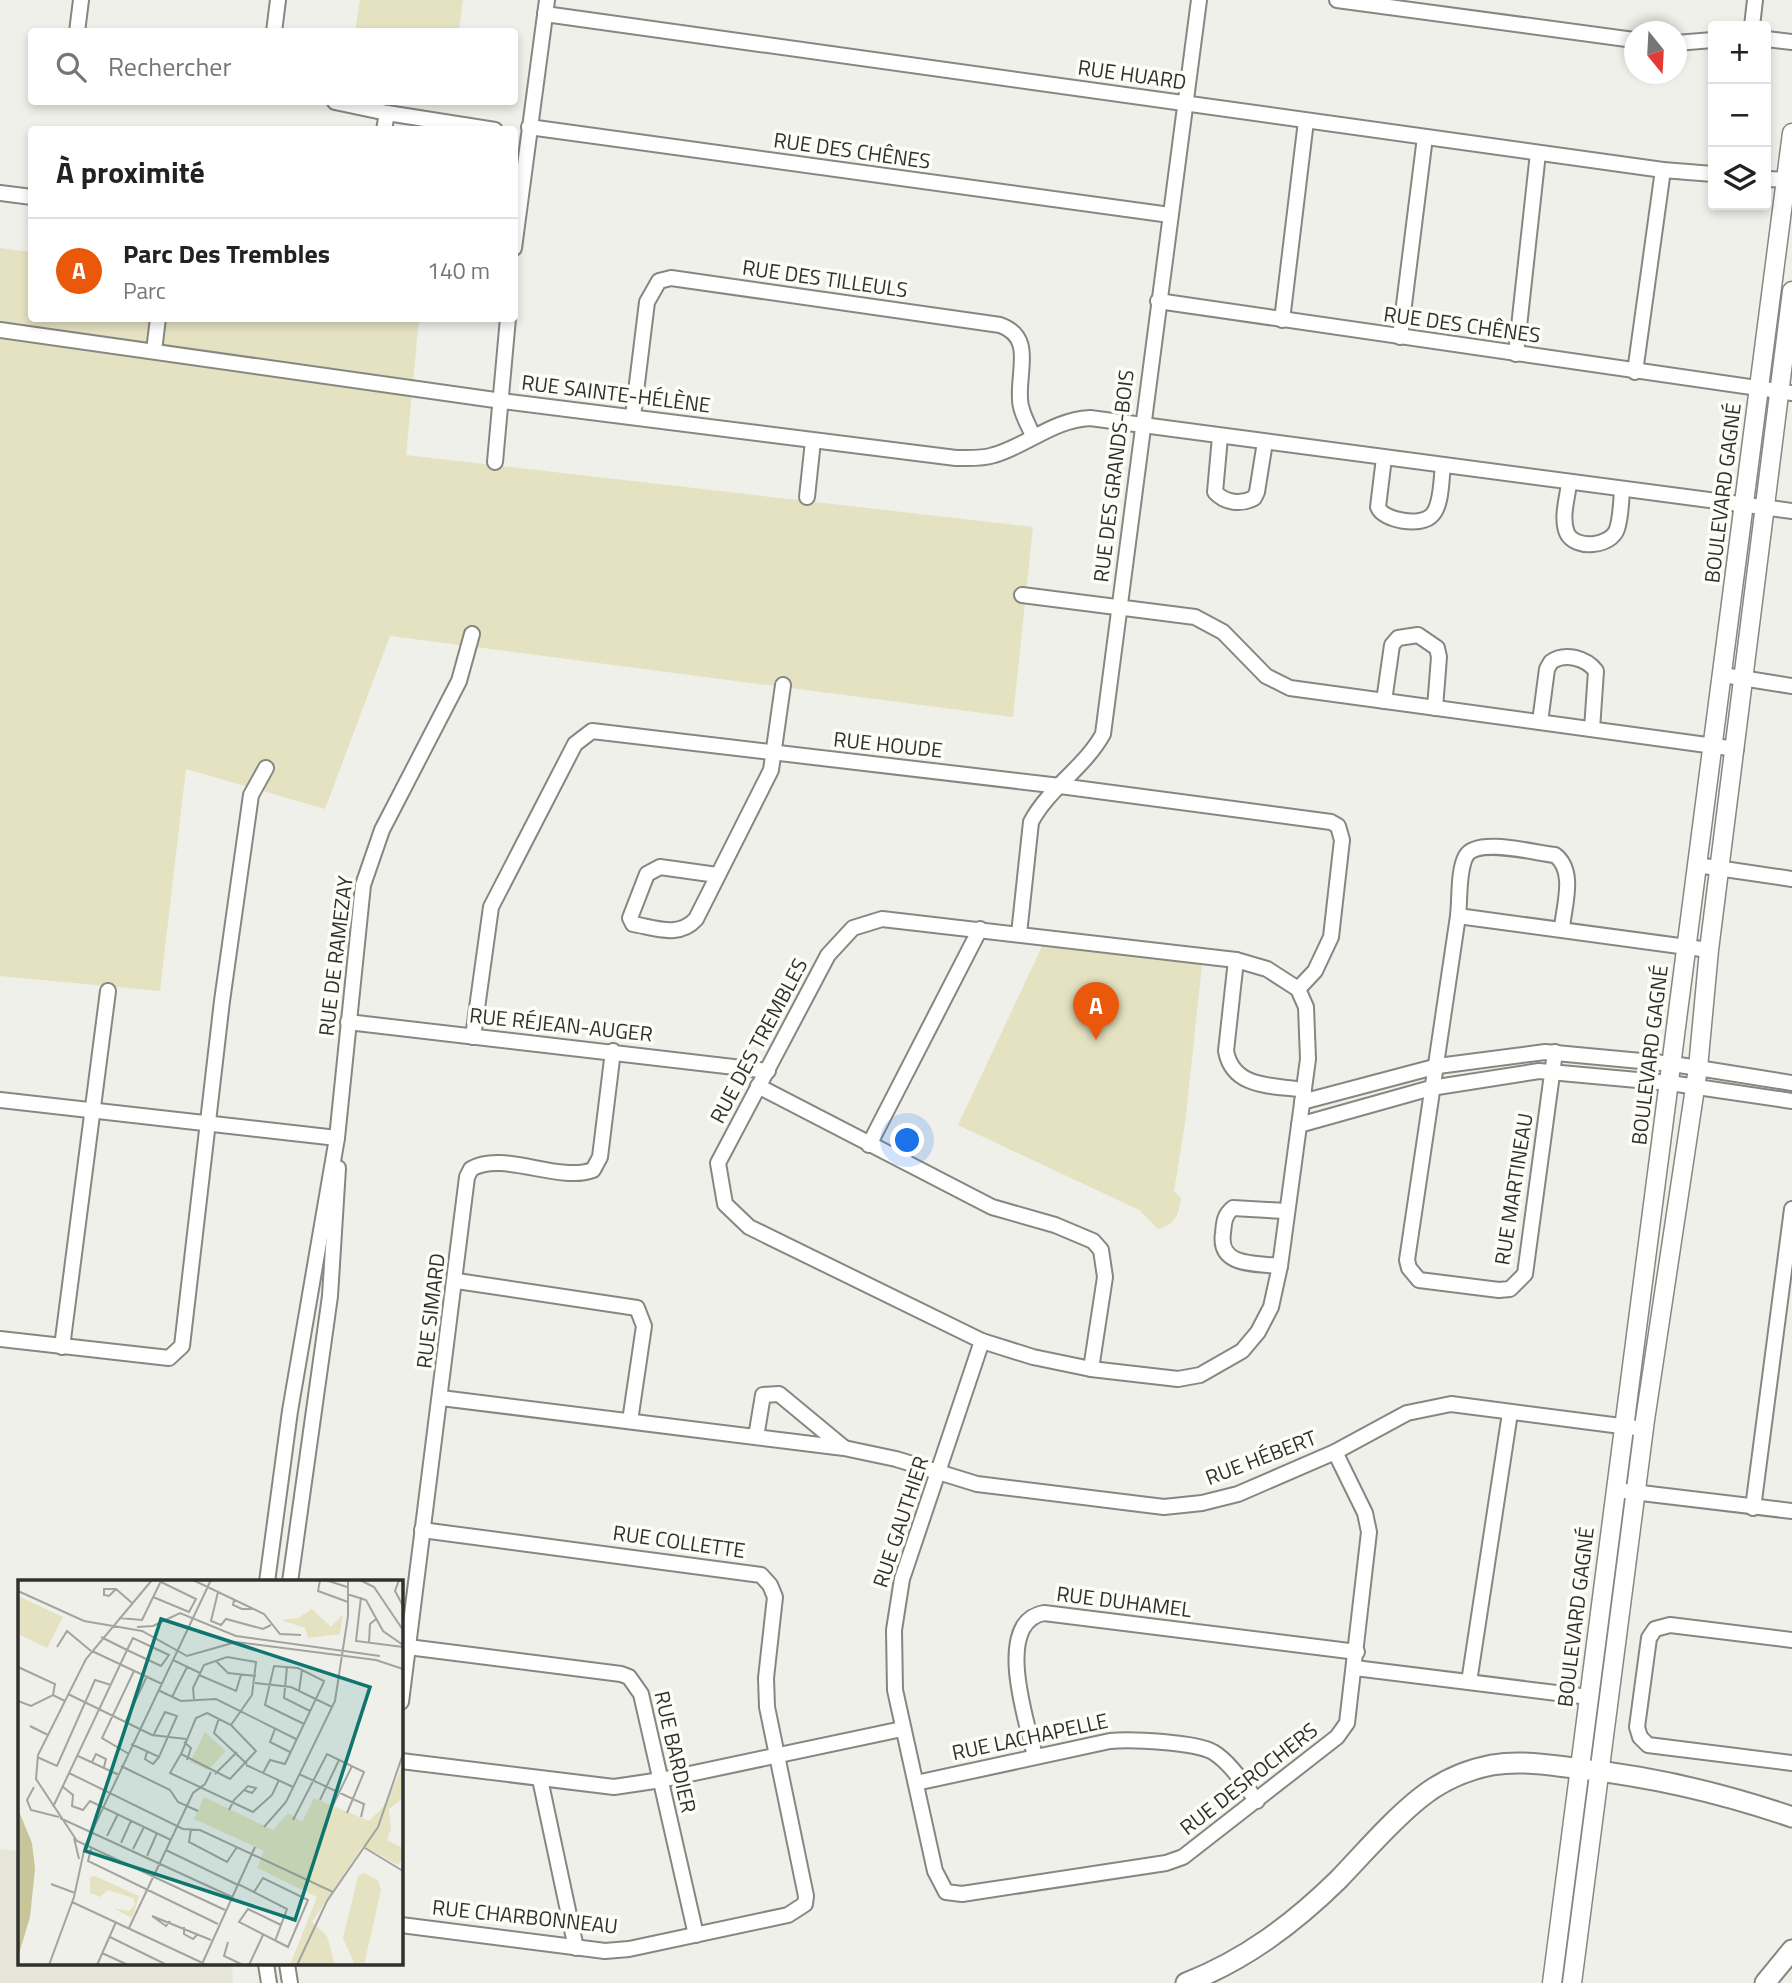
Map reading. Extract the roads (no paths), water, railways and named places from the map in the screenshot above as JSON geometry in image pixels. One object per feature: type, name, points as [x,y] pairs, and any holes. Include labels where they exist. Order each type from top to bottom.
[{"type":"highway","points":[[1186,1983],[1237,1959],[1287,1926],[1411,1805],[1444,1782],[1472,1770],[1498,1765],[1590,1770],[1696,1787],[1792,1817]]},
{"type":"highway","points":[[1765,1983],[1792,1950]]},
{"type":"main road","name":"BOULEVARD GAGNÉ","points":[[1573,1983],[1590,1770],[1589,1697],[1759,390],[1789,180],[1792,133]]},
{"type":"main road","name":"BOULEVARD GAGNÉ","points":[[1552,1983],[1636,1493],[1696,1077],[1709,950],[1765,508],[1786,392],[1792,291]]},
{"type":"street","points":[[78,28],[81,0]]},
{"type":"street","points":[[274,28],[278,0]]},
{"type":"street","name":"RUE DES GRANDS-BOIS","points":[[1019,934],[1031,822],[1038,808],[1103,734],[1141,426],[1199,0]]},
{"type":"street","points":[[1337,0],[1624,39]]},
{"type":"street","points":[[1753,21],[1755,0]]},
{"type":"street","points":[[518,201],[524,131],[546,7]]},
{"type":"street","name":"RUE HUARD","points":[[546,7],[1185,104],[1663,170],[1708,174]]},
{"type":"street","points":[[1687,42],[1708,40]]},
{"type":"street","points":[[1771,40],[1792,42]]},
{"type":"street","points":[[349,105],[470,126]]},
{"type":"street","points":[[385,126],[387,113]]},
{"type":"street","points":[[1282,320],[1306,121]]},
{"type":"street","name":"RUE DES CHÊNES","points":[[524,131],[1170,215]]},
{"type":"street","points":[[1400,337],[1425,137]]},
{"type":"street","points":[[1516,354],[1538,153]]},
{"type":"street","points":[[1635,372],[1663,170]]},
{"type":"street","points":[[1771,178],[1789,180]]},
{"type":"street","points":[[0,193],[28,196]]},
{"type":"street","name":"RUE DES TILLEULS","points":[[633,416],[647,302],[659,281],[671,278],[1000,325],[1014,330],[1021,340],[1019,401],[1033,436]]},
{"type":"street","name":"RUE DES CHÊNES","points":[[1158,301],[1786,392]]},
{"type":"street","points":[[154,351],[158,322]]},
{"type":"street","points":[[495,463],[508,322]]},
{"type":"street","name":"RUE SAINTE-HÉLÈNE","points":[[0,330],[502,401],[813,441],[978,458],[1014,448],[1033,436],[1080,419],[1792,511]]},
{"type":"street","points":[[1220,437],[1215,492],[1225,500],[1239,502],[1254,499],[1265,442]]},
{"type":"street","points":[[807,497],[813,441]]},
{"type":"street","points":[[1384,458],[1378,507],[1384,516],[1398,519],[1426,520],[1432,517],[1436,510],[1443,466]]},
{"type":"street","points":[[1569,484],[1565,527],[1569,537],[1578,542],[1603,543],[1613,537],[1617,529],[1622,490]]},
{"type":"street","points":[[1023,595],[1195,617],[1209,622],[1223,632],[1266,676],[1290,688],[1736,749]]},
{"type":"street","name":"RUE DE RAMEZAY","points":[[267,1580],[337,1138],[348,1022],[357,970],[363,885],[382,830],[459,681],[472,634]]},
{"type":"street","points":[[1384,701],[1392,645],[1398,638],[1419,635],[1437,648],[1439,657],[1435,708]]},
{"type":"street","points":[[1540,722],[1547,669],[1551,662],[1564,657],[1585,660],[1596,671],[1592,729]]},
{"type":"street","points":[[1723,676],[1792,687]]},
{"type":"street","points":[[717,876],[660,867],[652,869],[647,874],[629,918],[634,924],[683,931],[696,919],[771,770],[783,685]]},
{"type":"street","name":"RUE HOUDE","points":[[473,1037],[491,907],[582,736],[592,731],[607,730],[775,754],[1060,786],[1331,822],[1338,826],[1342,840],[1331,937],[1315,971],[1298,989]]},
{"type":"street","points":[[0,1339],[169,1358],[179,1352],[182,1346],[251,795],[266,768]]},
{"type":"street","points":[[1431,1088],[1438,1066],[1465,858],[1472,849],[1485,846],[1555,855],[1563,861],[1568,871],[1562,928]]},
{"type":"street","points":[[1697,865],[1792,879]]},
{"type":"street","points":[[1458,916],[1709,950]]},
{"type":"street","name":"RUE DES TREMBLES","points":[[882,919],[980,929],[1236,960],[1267,969],[1298,989],[1307,1007],[1308,1032],[1303,1096],[1285,1211],[1280,1266],[1271,1307],[1258,1332],[1242,1351],[1221,1365],[1200,1375],[1178,1379],[1091,1369],[1033,1357],[982,1341],[749,1227],[725,1204],[718,1163],[828,955],[853,928],[882,919]]},
{"type":"street","points":[[869,1145],[980,929]]},
{"type":"street","points":[[1236,960],[1227,1060],[1246,1081],[1303,1096],[1438,1066],[1499,1056],[1555,1052],[1672,1064],[1696,1077],[1792,1101]]},
{"type":"street","points":[[62,1347],[108,990]]},
{"type":"street","name":"RUE RÉJEAN-AUGER","points":[[348,1022],[768,1071]]},
{"type":"street","name":"RUE SIMARD","points":[[402,1694],[457,1281],[467,1177],[471,1169],[487,1163],[576,1172],[593,1170],[600,1157],[613,1051]]},
{"type":"street","name":"RUE MARTINEAU","points":[[1431,1088],[1409,1268],[1419,1280],[1510,1289],[1525,1274],[1555,1052]]},
{"type":"street","points":[[1299,1125],[1431,1088],[1553,1071],[1670,1083],[1696,1077],[1792,1083]]},
{"type":"street","points":[[758,1086],[992,1207],[1084,1236],[1101,1250],[1105,1277],[1091,1369]]},
{"type":"street","points":[[0,1100],[337,1138]]},
{"type":"street","name":"RUE DE RAMEZAY","points":[[290,1580],[317,1393],[338,1202],[337,1138]]},
{"type":"street","points":[[1280,1266],[1234,1260],[1226,1255],[1221,1243],[1224,1219],[1233,1208],[1285,1211]]},
{"type":"street","points":[[1753,1508],[1792,1209]]},
{"type":"street","points":[[457,1281],[637,1308],[644,1326],[629,1421]]},
{"type":"street","name":"RUE GAUTHIER","points":[[940,1885],[895,1690],[896,1604],[982,1341]]},
{"type":"street","points":[[295,1391],[317,1393]]},
{"type":"street","name":"RUE HÉBERT","points":[[756,1437],[759,1404],[763,1395],[770,1392],[779,1394],[844,1448]]},
{"type":"street","name":"RUE HÉBERT","points":[[441,1398],[844,1448],[977,1484],[1164,1507],[1238,1494],[1335,1452],[1406,1413],[1427,1406],[1451,1404],[1644,1429]]},
{"type":"street","points":[[1469,1682],[1510,1413]]},
{"type":"street","name":"RUE DESROCHERS","points":[[940,1885],[946,1892],[962,1894],[1166,1864],[1184,1857],[1337,1737],[1347,1723],[1369,1532],[1365,1514],[1335,1452]]},
{"type":"street","points":[[1616,1490],[1792,1511]]},
{"type":"street","name":"RUE COLLETTE","points":[[422,1530],[761,1576],[770,1584],[775,1597],[766,1678],[767,1707],[806,1896],[805,1904]]},
{"type":"street","points":[[271,1558],[294,1559]]},
{"type":"street","name":"RUE DUHAMEL","points":[[1035,1756],[1017,1682],[1021,1627],[1032,1615],[1044,1613],[1357,1652]]},
{"type":"street","points":[[1792,1640],[1670,1625],[1655,1629],[1648,1638],[1637,1727],[1640,1738],[1655,1746],[1792,1763]]},
{"type":"street","name":"RUE BARDIER","points":[[408,1647],[629,1677],[641,1693],[696,1935]]},
{"type":"street","points":[[1355,1668],[1589,1697]]},
{"type":"street","points":[[402,1761],[614,1787],[661,1780],[902,1729]]},
{"type":"street","name":"RUE LACHAPELLE","points":[[916,1783],[1035,1756],[1135,1739],[1210,1751],[1225,1761],[1257,1801]]},
{"type":"street","points":[[540,1779],[576,1948]]},
{"type":"street","name":"RUE CHARBONNEAU","points":[[402,1925],[606,1951],[629,1949],[788,1915],[805,1904]]},
{"type":"place","name":"Parc Des Trembles","points":[[1096,1040]]}]
